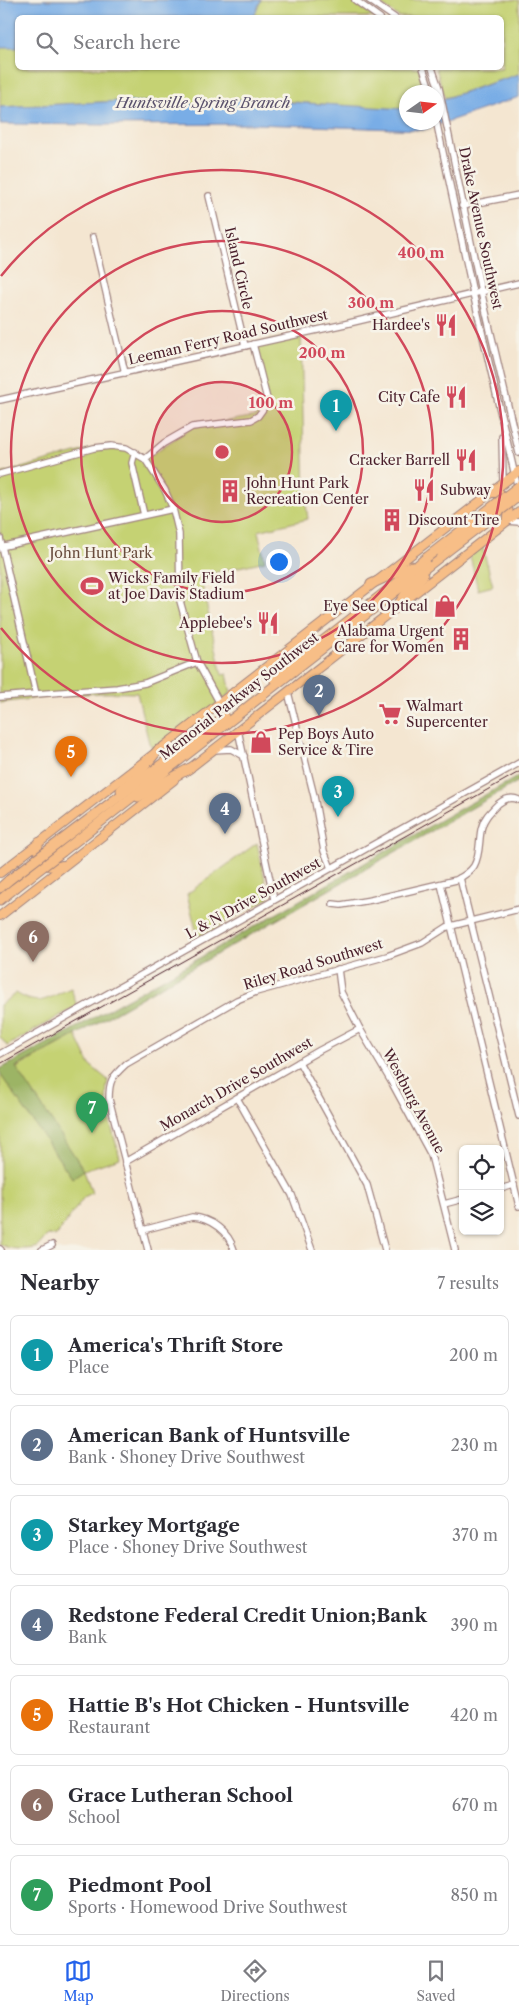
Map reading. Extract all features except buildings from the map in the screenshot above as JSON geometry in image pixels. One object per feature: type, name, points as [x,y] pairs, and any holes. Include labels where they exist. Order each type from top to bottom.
[{"type":"highway","name":"Memorial Parkway Southwest","points":[[0,900],[102,809],[234,710],[519,486]]},
{"type":"highway","name":"Memorial Parkway Southwest","points":[[0,888],[9,880],[58,849],[124,803],[519,495]]},
{"type":"highway","points":[[396,608],[407,592],[442,555]]},
{"type":"highway","points":[[371,584],[400,572],[426,558]]},
{"type":"highway","points":[[102,809],[136,777],[158,750]]},
{"type":"highway","points":[[124,803],[140,797],[190,768]]},
{"type":"main road","points":[[0,873],[516,473]]},
{"type":"main road","points":[[490,493],[500,493],[506,499],[509,513],[507,521]]},
{"type":"main road","points":[[0,916],[519,512]]},
{"type":"main road","points":[[39,842],[37,854],[44,864],[53,867],[66,864]]},
{"type":"main road","points":[[9,866],[25,863],[30,867],[36,877],[36,882],[31,891]]},
{"type":"street","points":[[355,0],[376,15]]},
{"type":"street","points":[[369,0],[391,15]]},
{"type":"street","points":[[424,70],[429,85]]},
{"type":"street","name":"Drake Avenue Southwest","points":[[433,70],[446,124],[481,291],[519,452]]},
{"type":"street","name":"Drake Avenue Southwest","points":[[438,130],[484,346],[516,473],[519,495]]},
{"type":"street","points":[[455,208],[519,195]]},
{"type":"street","name":"Island Circle","points":[[209,196],[245,346]]},
{"type":"street","points":[[93,237],[125,373]]},
{"type":"street","name":"Leeman Ferry Road Southwest","points":[[0,400],[254,344],[519,282]]},
{"type":"street","points":[[145,459],[164,443],[192,427],[251,420],[258,416],[264,409],[267,399],[254,344]]},
{"type":"street","points":[[484,346],[493,344]]},
{"type":"street","points":[[488,362],[498,361]]},
{"type":"street","points":[[501,418],[504,482]]},
{"type":"street","points":[[514,432],[519,437]]},
{"type":"street","points":[[0,474],[94,448],[111,446],[126,448],[145,459],[165,490],[173,509],[179,534],[180,601],[198,662],[219,702]]},
{"type":"street","points":[[134,452],[132,462],[144,515]]},
{"type":"street","points":[[1,547],[173,509]]},
{"type":"street","points":[[507,521],[519,522]]},
{"type":"street","points":[[0,538],[36,694]]},
{"type":"street","points":[[0,697],[122,688],[145,683],[198,662]]},
{"type":"street","points":[[288,692],[314,796],[324,851],[331,868]]},
{"type":"street","points":[[238,730],[274,899]]},
{"type":"street","points":[[213,750],[231,749],[244,756]]},
{"type":"street","name":"L & N Drive Southwest","points":[[0,1054],[519,762]]},
{"type":"street","points":[[333,904],[341,905],[371,900],[460,878],[474,866],[479,850],[480,832],[486,817],[503,799],[515,797],[519,800]]},
{"type":"street","points":[[460,878],[519,1116]]},
{"type":"street","points":[[441,884],[519,1206]]},
{"type":"street","name":"Riley Road Southwest","points":[[125,1162],[109,1099],[109,1084],[115,1074],[123,1067],[156,1046],[243,997],[281,984],[405,949],[422,943],[433,934],[451,926],[519,909]]},
{"type":"street","name":"Westburg Avenue","points":[[338,969],[341,992],[360,1030],[392,1083],[431,1155],[455,1250]]},
{"type":"street","name":"Monarch Drive Southwest","points":[[125,1162],[299,1062],[360,1030]]},
{"type":"street","points":[[299,1062],[367,1186],[385,1250]]},
{"type":"street","points":[[237,1098],[292,1195],[312,1250]]},
{"type":"street","points":[[125,1162],[148,1250]]},
{"type":"street","points":[[504,1189],[514,1185]]},
{"type":"street","points":[[444,1204],[459,1200]]},
{"type":"street","points":[[143,1230],[192,1217],[200,1218],[224,1231],[234,1250]]},
{"type":"street","points":[[42,1250],[52,1245]]},
{"type":"green space","points":[[0,0],[350,0],[372,15],[15,15],[15,70],[421,70],[425,85],[399,85],[399,110],[254,99],[236,99],[196,104],[122,101],[0,107]]},
{"type":"green space","points":[[375,0],[519,0],[519,74],[445,98],[444,85],[441,85],[437,70],[504,70],[504,15],[396,15]]},
{"type":"green space","name":"John Hunt Park","points":[[301,334],[305,497],[308,519],[258,531],[265,561],[200,576],[222,675],[227,674],[231,693],[156,752],[149,743],[137,693],[86,694],[0,703],[0,474],[94,448],[126,448],[145,459],[192,427],[257,416],[267,399],[253,344]]},
{"type":"green space","points":[[482,545],[493,586],[478,590],[470,556]]},
{"type":"green space","points":[[519,776],[519,781],[76,1035],[16,1067],[84,1170],[72,1178],[0,1074],[0,1069]]},
{"type":"green space","points":[[257,843],[269,898],[198,938],[187,894]]},
{"type":"green space","points":[[71,988],[77,1006],[7,1046],[0,1037],[0,1005],[16,993],[24,998],[38,1001]]},
{"type":"green space","points":[[76,1035],[90,1065],[108,1080],[106,1100],[120,1158],[84,1170],[92,1193],[84,1197],[56,1236],[48,1235],[37,1247],[33,1248],[18,1249],[4,1246],[0,1244],[0,1077]]},
{"type":"water","points":[[0,0],[261,0],[255,15],[15,15],[15,47],[0,47]]},
{"type":"water","points":[[519,74],[519,97],[444,123],[444,99]]},
{"type":"water","points":[[236,99],[399,109],[399,129],[255,124],[0,124],[0,107],[123,101],[196,104]]},
{"type":"railway","points":[[0,1064],[519,772]]},
{"type":"place","name":"Hardee's","points":[[446,325]]},
{"type":"place","name":"City Cafe","points":[[456,397]]},
{"type":"place","name":"America's Thrift Store","points":[[336,431]]},
{"type":"place","name":"Cracker Barrell","points":[[466,460]]},
{"type":"place","name":"Subway","points":[[424,490]]},
{"type":"place","name":"John Hunt Park Recreation Center","points":[[230,491]]},
{"type":"place","name":"Discount Tire","points":[[392,520]]},
{"type":"place","name":"Wicks Family Field at Joe Davis Stadium","points":[[92,586]]},
{"type":"place","name":"Eye See Optical","points":[[445,606]]},
{"type":"place","name":"Applebee's","points":[[268,623]]},
{"type":"place","name":"Alabama Urgent Care for Women","points":[[461,639]]},
{"type":"place","name":"Walmart Supercenter","points":[[390,714]]},
{"type":"place","name":"American Bank of Huntsville","points":[[319,716]]},
{"type":"place","name":"Pep Boys Auto Service & Tire","points":[[261,742]]},
{"type":"place","name":"Hattie B's Hot Chicken - Huntsville","points":[[71,777]]},
{"type":"place","name":"Starkey Mortgage","points":[[338,817]]},
{"type":"place","name":"Redstone Federal Credit Union;Bank","points":[[225,834]]},
{"type":"place","name":"Grace Lutheran School","points":[[33,962]]},
{"type":"place","name":"Piedmont Pool","points":[[92,1133]]},
{"type":"water label","name":"Huntsville Spring Branch","points":[[203,102]]}]
